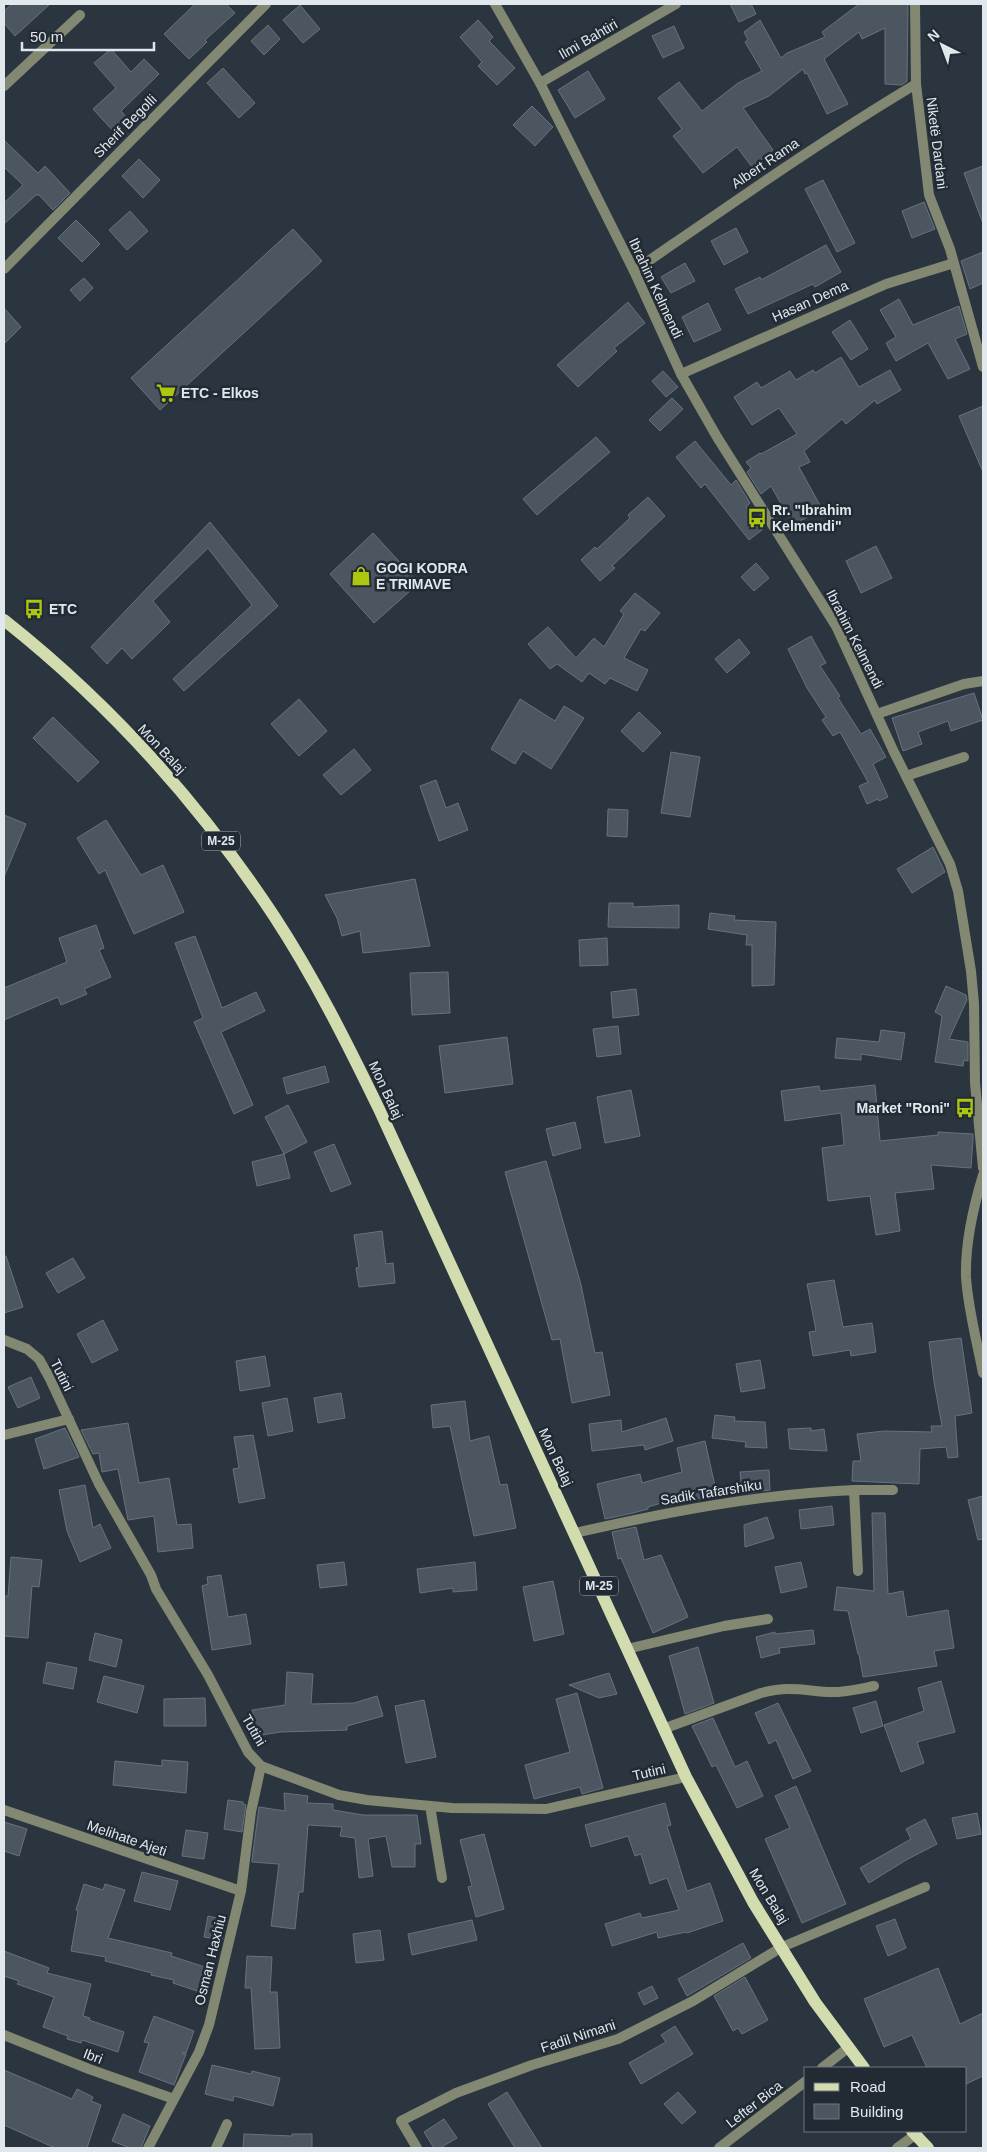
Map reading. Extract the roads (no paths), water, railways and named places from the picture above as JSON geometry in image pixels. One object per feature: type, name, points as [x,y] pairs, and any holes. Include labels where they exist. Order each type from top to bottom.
[{"type":"main road","name":"Mon Balaj","points":[[4,620],[80,687],[162,768],[225,846],[274,916],[346,1040],[686,1777],[753,1902],[815,2002],[863,2067]]},
{"type":"main road","points":[[914,2133],[928,2148]]},
{"type":"street","name":"Sherif Begolli","points":[[4,268],[266,4]]},
{"type":"street","name":"Ibrahim Kelmendi","points":[[495,4],[540,83],[634,271],[681,374],[717,436],[827,610],[950,864],[958,892],[965,930],[974,1004],[973,1059],[983,1168]]},
{"type":"street","name":"Ilmi Bahtiri","points":[[540,83],[676,4]]},
{"type":"street","name":"Niketë Dardani","points":[[915,4],[916,84],[929,195],[954,263],[983,367]]},
{"type":"street","points":[[4,86],[80,15]]},
{"type":"street","name":"Albert Rama","points":[[634,271],[784,167],[846,126],[916,84]]},
{"type":"street","name":"Hasan Dema","points":[[681,374],[886,284],[954,263]]},
{"type":"street","points":[[877,714],[964,684],[983,681]]},
{"type":"street","points":[[906,776],[964,757]]},
{"type":"street","points":[[983,1175],[970,1227],[966,1277],[968,1298],[983,1373]]},
{"type":"street","name":"Tutini","points":[[4,1340],[27,1349],[39,1360],[69,1419],[98,1484],[151,1575],[156,1589],[208,1675],[248,1752],[261,1766],[339,1795],[430,1806],[546,1809],[686,1777]]},
{"type":"street","points":[[4,1435],[69,1419]]},
{"type":"street","points":[[854,1490],[858,1571]]},
{"type":"street","name":"Sadik Tafarshiku","points":[[575,1533],[650,1516],[726,1503],[804,1493],[893,1490]]},
{"type":"street","points":[[627,1648],[715,1628],[768,1619]]},
{"type":"street","points":[[663,1729],[776,1689],[795,1688],[828,1692],[874,1686]]},
{"type":"street","name":"Osman Haxhiu","points":[[148,2148],[200,2052],[209,2025],[241,1891],[251,1812],[261,1766]]},
{"type":"street","points":[[430,1806],[442,1878]]},
{"type":"street","name":"Melihate Ajeti","points":[[4,1810],[241,1891]]},
{"type":"street","points":[[782,1947],[925,1887]]},
{"type":"street","name":"Fadil Nimani","points":[[417,2148],[401,2121],[456,2093],[532,2065],[618,2039],[693,2001],[782,1947]]},
{"type":"street","name":"Ibri","points":[[4,2035],[89,2069],[174,2099]]},
{"type":"street","points":[[823,2067],[848,2047]]},
{"type":"street","name":"Lefter Bica","points":[[719,2148],[804,2083]]},
{"type":"street","points":[[216,2148],[227,2124]]},
{"type":"street","points":[[897,2148],[914,2133]]},
{"type":"place","name":"ETC - Elkos","points":[[166,393]]},
{"type":"place","name":"Rr. \"Ibrahim Kelmendi\"","points":[[757,518]]},
{"type":"place","name":"GOGI KODRA E TRIMAVE","points":[[361,576]]},
{"type":"place","name":"ETC","points":[[34,609]]},
{"type":"place","name":"Market \"Roni\"","points":[[965,1108]]}]
